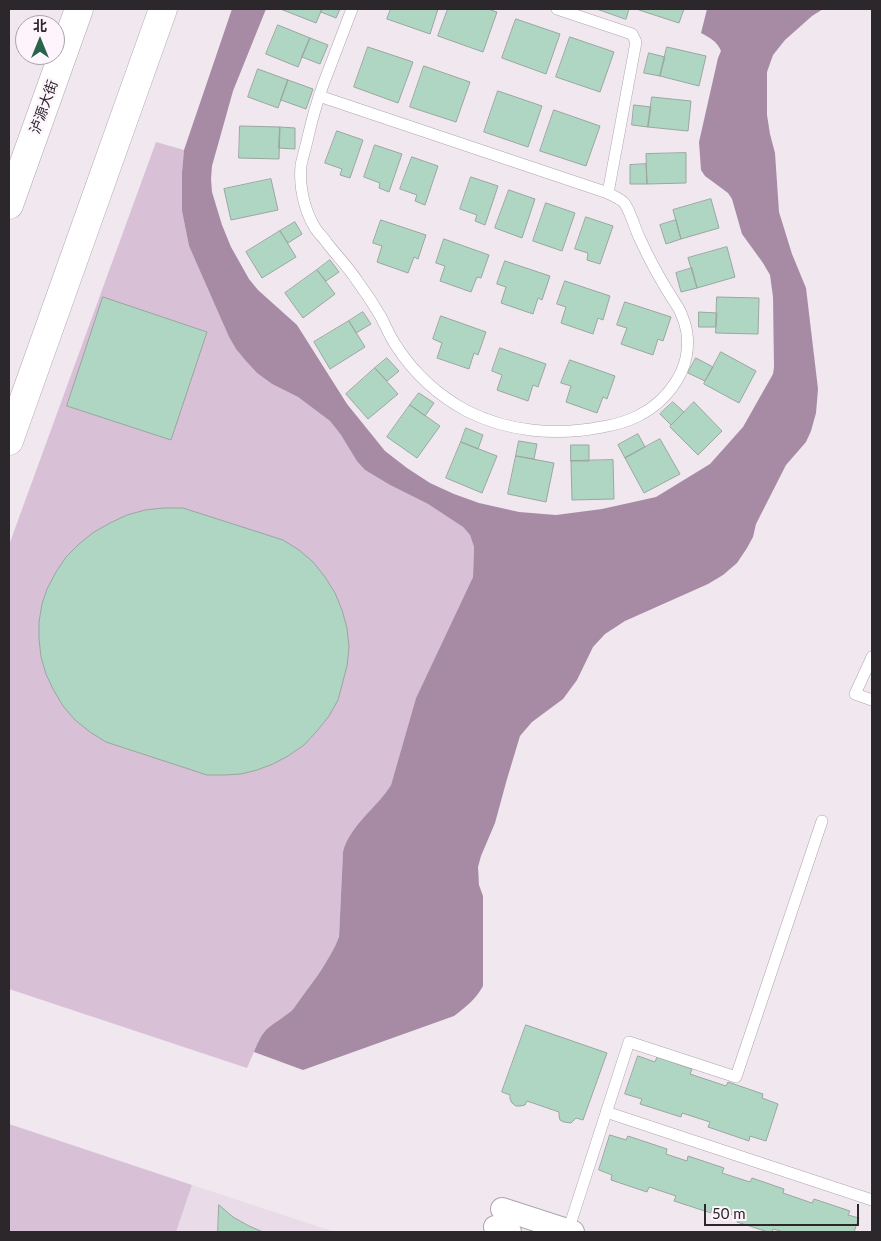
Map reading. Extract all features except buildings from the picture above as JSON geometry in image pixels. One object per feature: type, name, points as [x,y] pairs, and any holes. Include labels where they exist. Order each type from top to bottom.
[{"type":"main road","name":"泸源大街","points":[[9,205],[79,9]]},
{"type":"main road","points":[[9,441],[163,9]]},
{"type":"street","points":[[502,1223],[569,1232]]},
{"type":"lane","points":[[319,96],[608,193],[624,202],[659,278],[682,314],[685,324],[688,346],[687,359],[680,375],[663,398],[651,408],[623,423],[582,431],[531,430],[488,420],[467,411],[438,392],[409,364],[358,282],[314,227],[307,212],[303,195],[302,165],[314,112],[319,96],[352,9]]},
{"type":"lane","points":[[557,9],[632,34],[636,42],[608,193]]},
{"type":"lane","points":[[872,657],[855,694],[872,700]]},
{"type":"lane","points":[[569,1232],[629,1042],[736,1077],[822,822]]},
{"type":"lane","points":[[606,1112],[872,1200]]},
{"type":"shaded area","points":[[232,9],[266,9],[233,91],[212,166],[211,179],[212,192],[222,225],[231,247],[249,279],[258,290],[297,325],[347,404],[385,451],[407,468],[430,483],[479,503],[519,512],[556,515],[602,509],[656,497],[710,464],[743,427],[773,374],[773,297],[770,275],[742,234],[732,199],[728,193],[705,176],[701,170],[699,142],[721,51],[715,42],[701,33],[707,9],[823,9],[812,16],[785,40],[773,55],[767,72],[767,115],[775,153],[779,212],[792,254],[806,288],[818,389],[816,413],[806,442],[786,465],[756,524],[753,537],[737,563],[723,575],[708,584],[625,621],[605,634],[593,647],[577,680],[563,699],[532,722],[520,736],[495,823],[478,867],[479,885],[483,896],[483,986],[477,995],[454,1016],[303,1070],[254,1052],[266,1030],[294,1008],[319,974],[335,947],[339,937],[343,852],[346,842],[351,833],[391,785],[416,698],[473,577],[474,547],[470,535],[463,527],[428,504],[365,470],[330,421],[298,397],[272,384],[257,373],[236,349],[229,337],[189,246],[182,211],[182,172],[184,150]]},
{"type":"shaded area","points":[[156,142],[184,150],[182,211],[189,246],[236,349],[257,373],[272,384],[298,397],[330,421],[365,470],[428,504],[463,527],[470,535],[474,547],[473,577],[416,698],[391,785],[343,852],[339,937],[329,959],[294,1008],[259,1040],[247,1068],[9,989],[9,545]]},
{"type":"shaded area","points":[[9,1124],[192,1185],[176,1232],[9,1232]]},
{"type":"shaded area","points":[[192,1185],[335,1232],[176,1232]]}]
